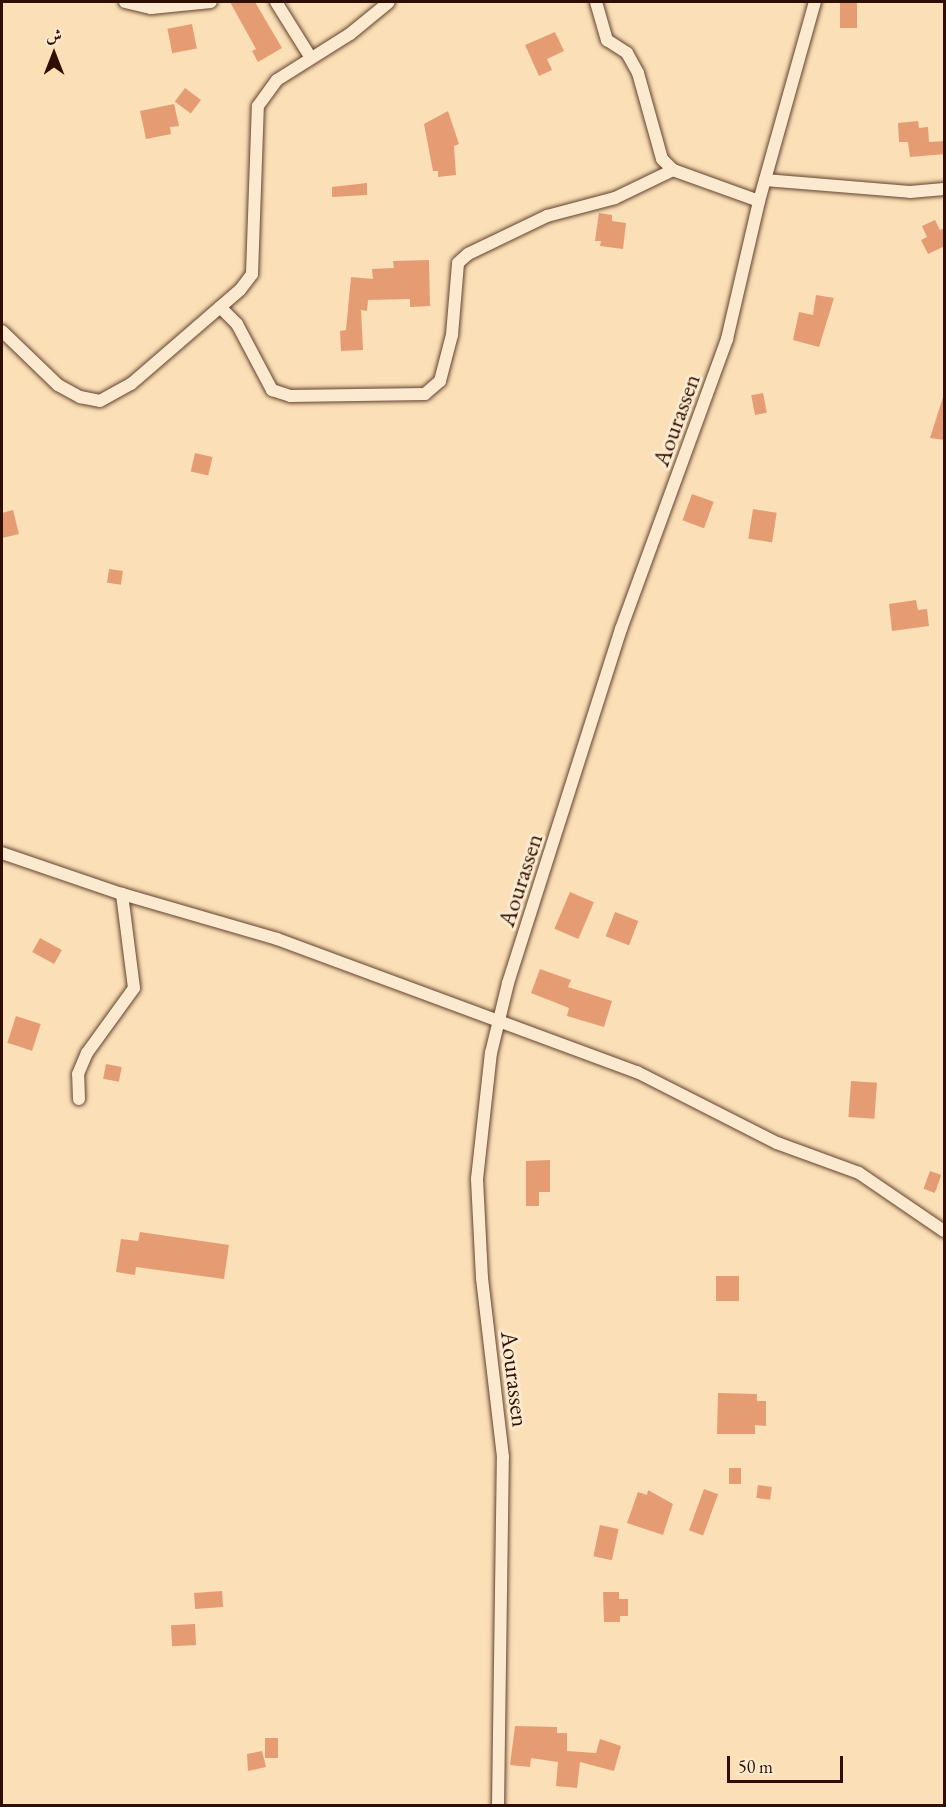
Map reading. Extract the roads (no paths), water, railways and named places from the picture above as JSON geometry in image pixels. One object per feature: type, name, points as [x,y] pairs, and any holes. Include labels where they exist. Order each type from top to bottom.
[{"type":"street","points":[[125,2],[152,8],[211,2]]},
{"type":"street","points":[[276,2],[311,58]]},
{"type":"street","points":[[2,331],[58,386],[80,397],[100,401],[131,384],[220,308],[252,274],[258,106],[277,80],[350,34],[389,2]]},
{"type":"street","points":[[596,2],[607,40],[633,62],[656,146],[673,170],[759,201]]},
{"type":"street","name":"Aourassen","points":[[498,1806],[503,1456],[482,1278],[477,1179],[478,1142],[498,1021],[621,629],[712,386],[759,201],[815,2]]},
{"type":"street","points":[[220,308],[237,324],[272,390],[290,396],[425,394],[440,381],[452,334],[458,263],[468,254],[547,216],[615,198],[673,170]]},
{"type":"street","points":[[765,180],[910,192],[945,189]]},
{"type":"street","points":[[2,853],[122,894],[277,939],[637,1072],[777,1143],[859,1173],[945,1231]]},
{"type":"street","points":[[79,1099],[78,1074],[87,1053],[134,988],[122,894]]}]
